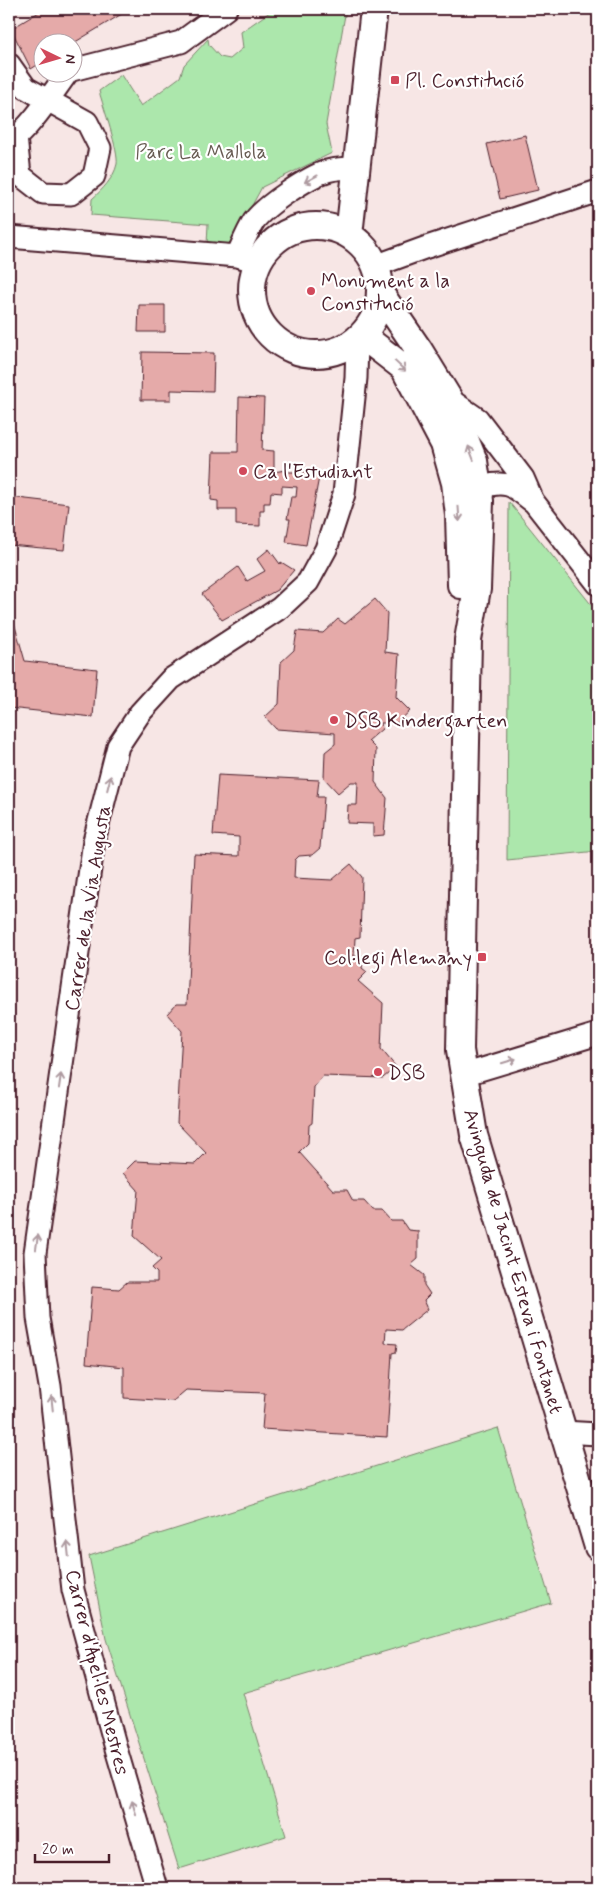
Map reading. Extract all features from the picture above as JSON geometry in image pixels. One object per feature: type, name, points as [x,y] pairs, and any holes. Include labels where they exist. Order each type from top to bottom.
[{"type":"street","points":[[82,67],[181,42],[226,9]]},
{"type":"street","points":[[349,235],[358,168],[374,9]]},
{"type":"street","points":[[9,64],[26,88],[48,100],[87,122],[100,148],[94,176],[71,194],[43,194],[20,175],[13,140],[48,100],[61,82]]},
{"type":"street","points":[[9,237],[247,259],[288,232],[298,228],[319,226],[339,230],[349,235],[365,248],[376,266],[380,293],[375,315],[360,337],[339,351],[319,355],[289,349],[276,341],[260,322],[253,302],[252,282],[247,259],[254,222],[261,213],[281,196],[326,171],[358,168]]},
{"type":"street","points":[[376,266],[427,247],[598,191]]},
{"type":"street","name":"Avinguda de Jacint Esteva i Fontanet","points":[[380,293],[419,350],[449,399],[474,461],[480,501],[477,589],[468,640],[460,1050],[474,1135],[598,1546]]},
{"type":"street","name":"Avinguda de Jacint Esteva i Fontanet","points":[[360,337],[373,344],[404,368],[444,444],[456,483],[459,515],[461,591],[468,640]]},
{"type":"street","name":"Carrer de la Via Augusta","points":[[57,1451],[50,1386],[38,1318],[35,1253],[94,841],[118,746],[140,713],[171,679],[280,608],[308,582],[326,549],[344,494],[360,337]]},
{"type":"street","points":[[449,399],[478,419],[523,478],[533,501],[598,584]]},
{"type":"street","points":[[480,501],[485,486],[499,482],[509,484],[533,501]]},
{"type":"street","points":[[463,1075],[598,1034]]},
{"type":"street","points":[[563,1432],[598,1434]]},
{"type":"street","name":"Carrer d'Apel·les Mestres","points":[[57,1451],[73,1590],[117,1752],[157,1888]]},
{"type":"green space","name":"Parc La Mallola","points":[[274,9],[286,11],[290,9],[346,9],[326,124],[332,153],[262,187],[230,246],[207,244],[208,224],[91,215],[92,199],[104,188],[117,164],[113,140],[99,91],[121,75],[141,106],[180,77],[184,65],[208,39],[209,45],[220,57],[230,59],[243,48],[241,32]]},
{"type":"green space","points":[[509,502],[598,613],[598,851],[507,860]]},
{"type":"green space","points":[[498,1428],[551,1603],[243,1693],[286,1836],[179,1869],[106,1639],[89,1556]]},
{"type":"building","points":[[44,9],[130,9],[82,38],[82,32],[32,32],[31,69],[11,29]]},
{"type":"building","points":[[525,135],[538,190],[500,199],[487,144]]},
{"type":"building","points":[[139,305],[165,305],[165,332],[138,332]]},
{"type":"building","points":[[142,352],[214,353],[213,391],[171,390],[171,400],[141,400]]},
{"type":"building","name":"Ca l'Estudiant","points":[[239,397],[264,398],[262,450],[274,451],[274,472],[285,470],[284,472],[320,472],[306,545],[286,542],[290,519],[287,519],[291,497],[296,497],[297,487],[282,486],[282,493],[271,492],[270,503],[264,503],[264,511],[260,511],[260,526],[236,525],[236,510],[218,510],[218,501],[211,500],[213,452],[238,452]]},
{"type":"building","points":[[9,497],[69,504],[64,550],[9,545]]},
{"type":"building","points":[[269,549],[280,564],[281,562],[294,570],[277,590],[222,620],[202,594],[238,567],[247,581],[265,571],[257,559]]},
{"type":"building","name":"DSB Kindergarten","points":[[375,599],[387,613],[385,652],[399,654],[396,697],[410,711],[397,723],[381,723],[382,729],[368,741],[376,749],[375,782],[387,798],[384,835],[373,836],[373,824],[347,823],[348,805],[357,805],[358,782],[351,782],[338,793],[324,778],[325,752],[335,744],[335,733],[276,729],[265,717],[279,704],[281,662],[294,650],[297,631],[323,633],[338,619],[345,624]]},
{"type":"building","points":[[9,605],[25,661],[97,669],[93,717],[9,708]]},
{"type":"building","points":[[218,775],[319,780],[317,797],[324,797],[320,848],[312,855],[299,856],[295,860],[294,878],[332,880],[351,864],[362,877],[360,937],[355,938],[354,956],[364,956],[362,968],[367,972],[358,981],[383,1003],[381,1049],[396,1067],[383,1078],[323,1076],[314,1087],[312,1123],[309,1125],[308,1143],[299,1152],[333,1190],[347,1190],[353,1201],[364,1201],[373,1211],[382,1211],[391,1221],[402,1221],[408,1230],[418,1231],[418,1259],[411,1265],[424,1275],[424,1285],[430,1294],[424,1300],[428,1309],[402,1330],[386,1329],[385,1343],[397,1344],[396,1352],[392,1353],[387,1437],[262,1429],[265,1393],[186,1390],[173,1401],[124,1398],[124,1367],[86,1363],[92,1287],[119,1289],[127,1282],[157,1282],[157,1273],[152,1268],[161,1260],[134,1236],[138,1190],[123,1173],[135,1161],[195,1164],[206,1153],[177,1123],[182,1031],[167,1014],[176,1004],[187,1004],[194,854],[239,856],[239,837],[213,835]]},
{"type":"place","name":"Pl. Constitució","points":[[395,80]]},
{"type":"place","name":"Monument a la Constitució","points":[[311,291]]},
{"type":"place","name":"Ca l'Estudiant","points":[[243,471]]},
{"type":"place","name":"DSB Kindergarten","points":[[334,720]]},
{"type":"place","name":"Col·legi Alemany","points":[[482,957]]},
{"type":"place","name":"DSB","points":[[378,1072]]}]
